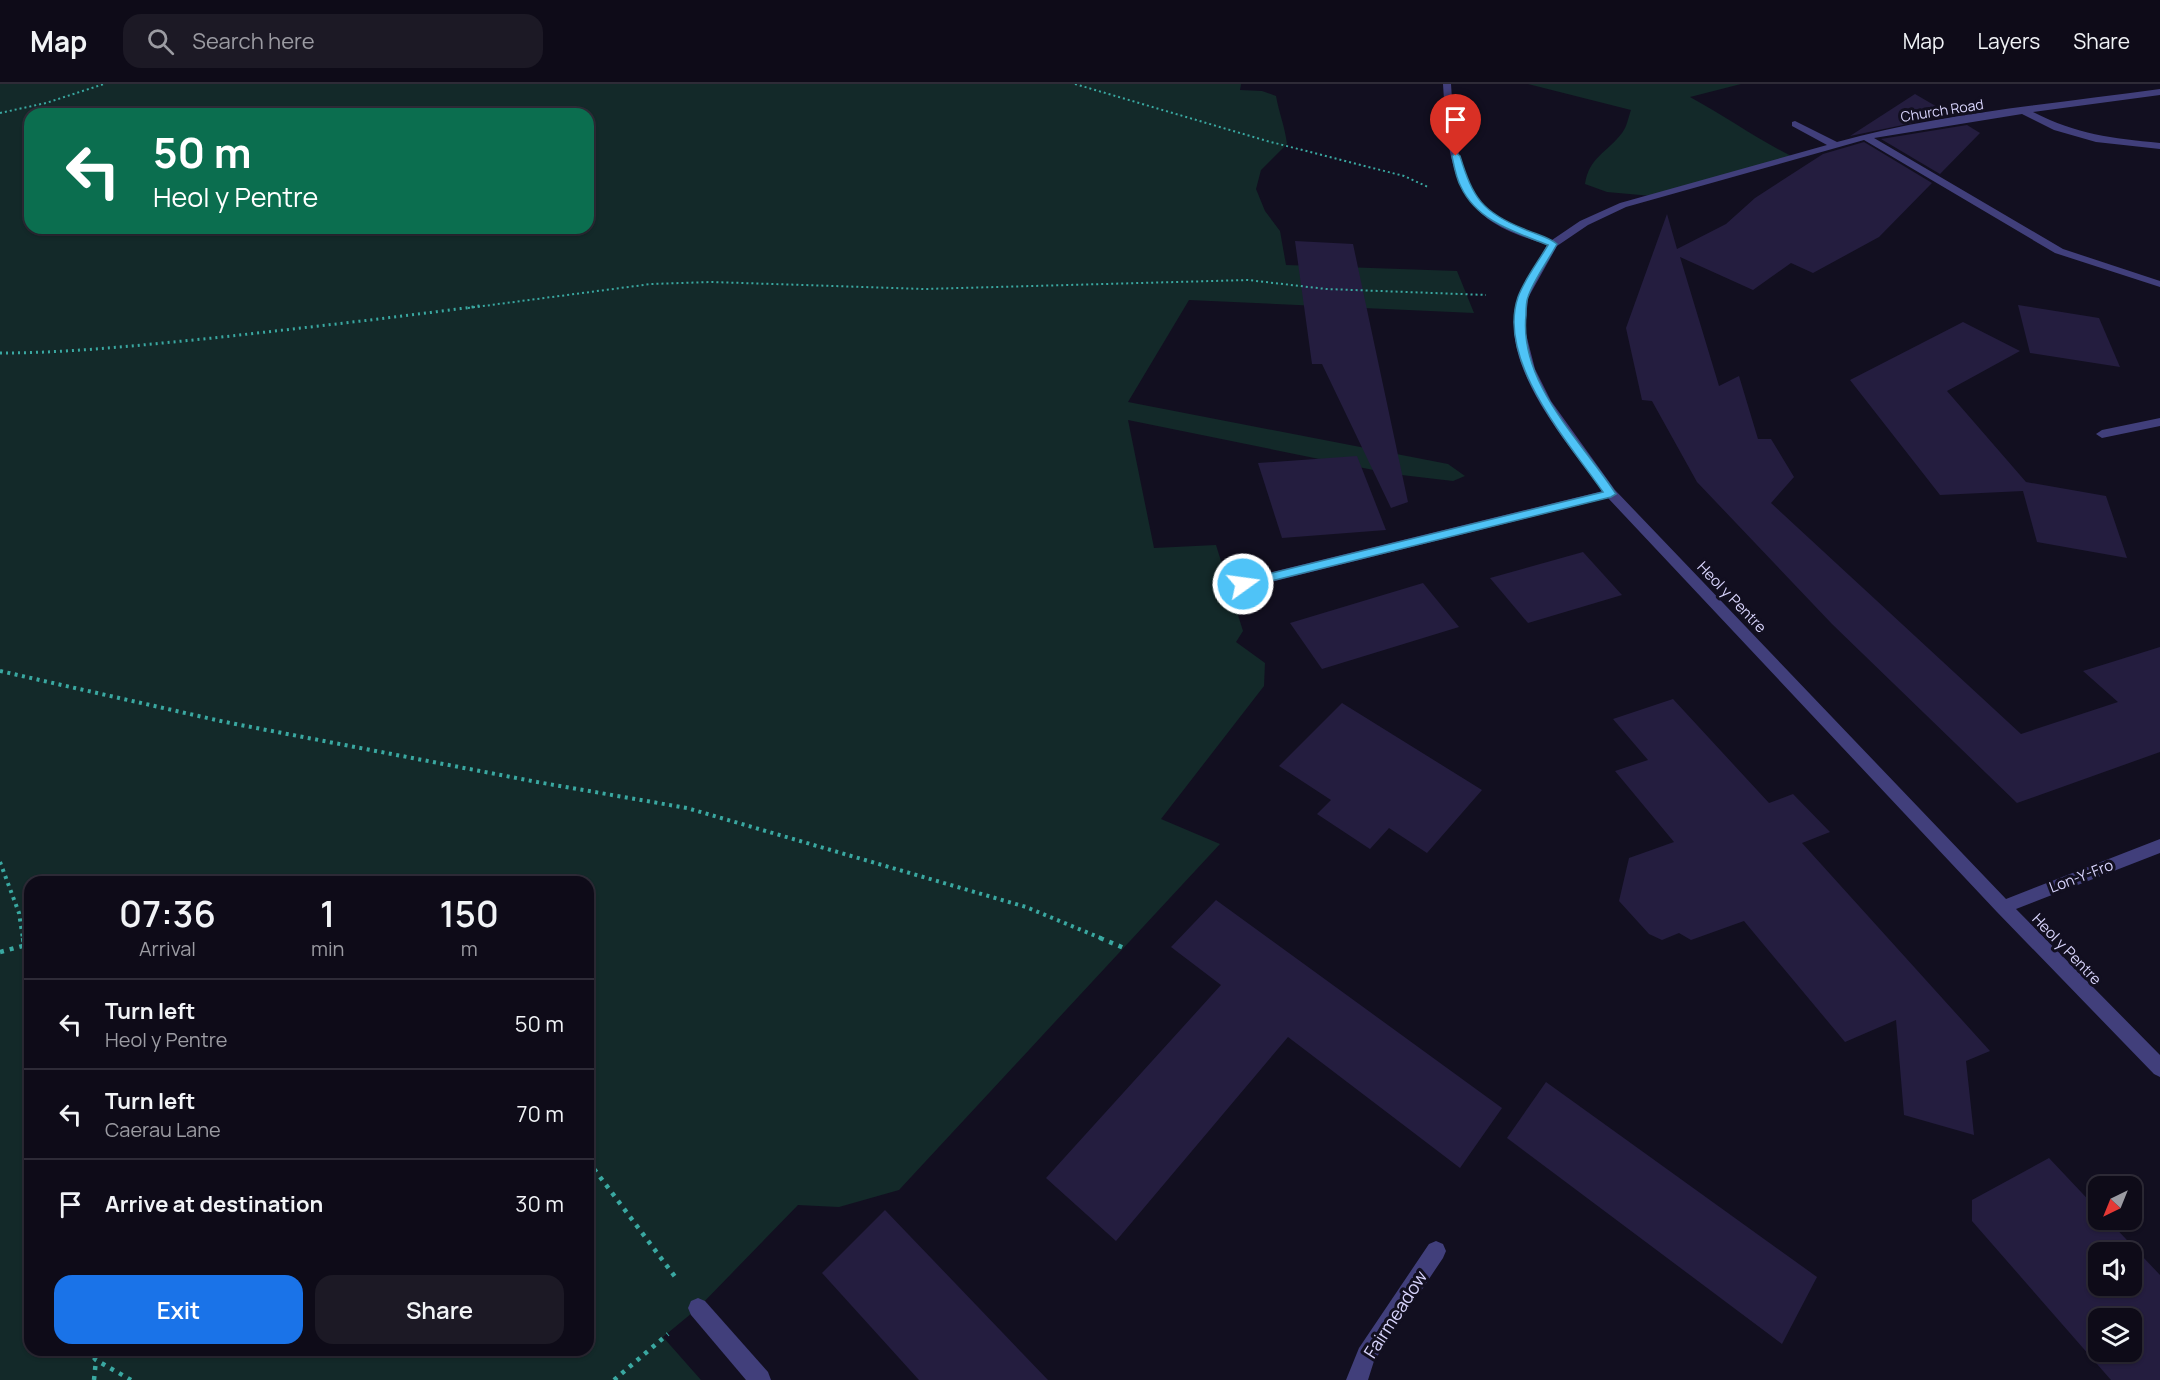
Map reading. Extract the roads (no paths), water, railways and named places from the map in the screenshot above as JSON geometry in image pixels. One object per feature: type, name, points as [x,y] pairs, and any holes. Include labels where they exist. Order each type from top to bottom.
[{"type":"street","points":[[1447,84],[1451,140],[1465,187],[1484,211],[1505,225],[1553,244]]},
{"type":"street","name":"Church Road","points":[[1732,173],[1865,137],[2160,92]]},
{"type":"street","points":[[2024,111],[2056,128],[2098,140],[2160,146]]},
{"type":"street","points":[[1795,124],[1835,145]]},
{"type":"street","points":[[1865,137],[2059,251],[2160,284]]},
{"type":"street","name":"Heol y Pentre","points":[[1732,173],[1623,205],[1584,223],[1553,244],[1523,298],[1520,330],[1529,369],[1545,402],[1611,494],[2003,907],[2160,1068]]},
{"type":"street","points":[[2102,434],[2160,422]]},
{"type":"street","points":[[1243,584],[1611,494]]},
{"type":"street","name":"Lon-Y-Fro","points":[[2003,907],[2160,846]]},
{"type":"street","name":"Fairmeadow","points":[[1357,1380],[1365,1355],[1436,1251]]},
{"type":"street","points":[[698,1308],[760,1380]]}]
